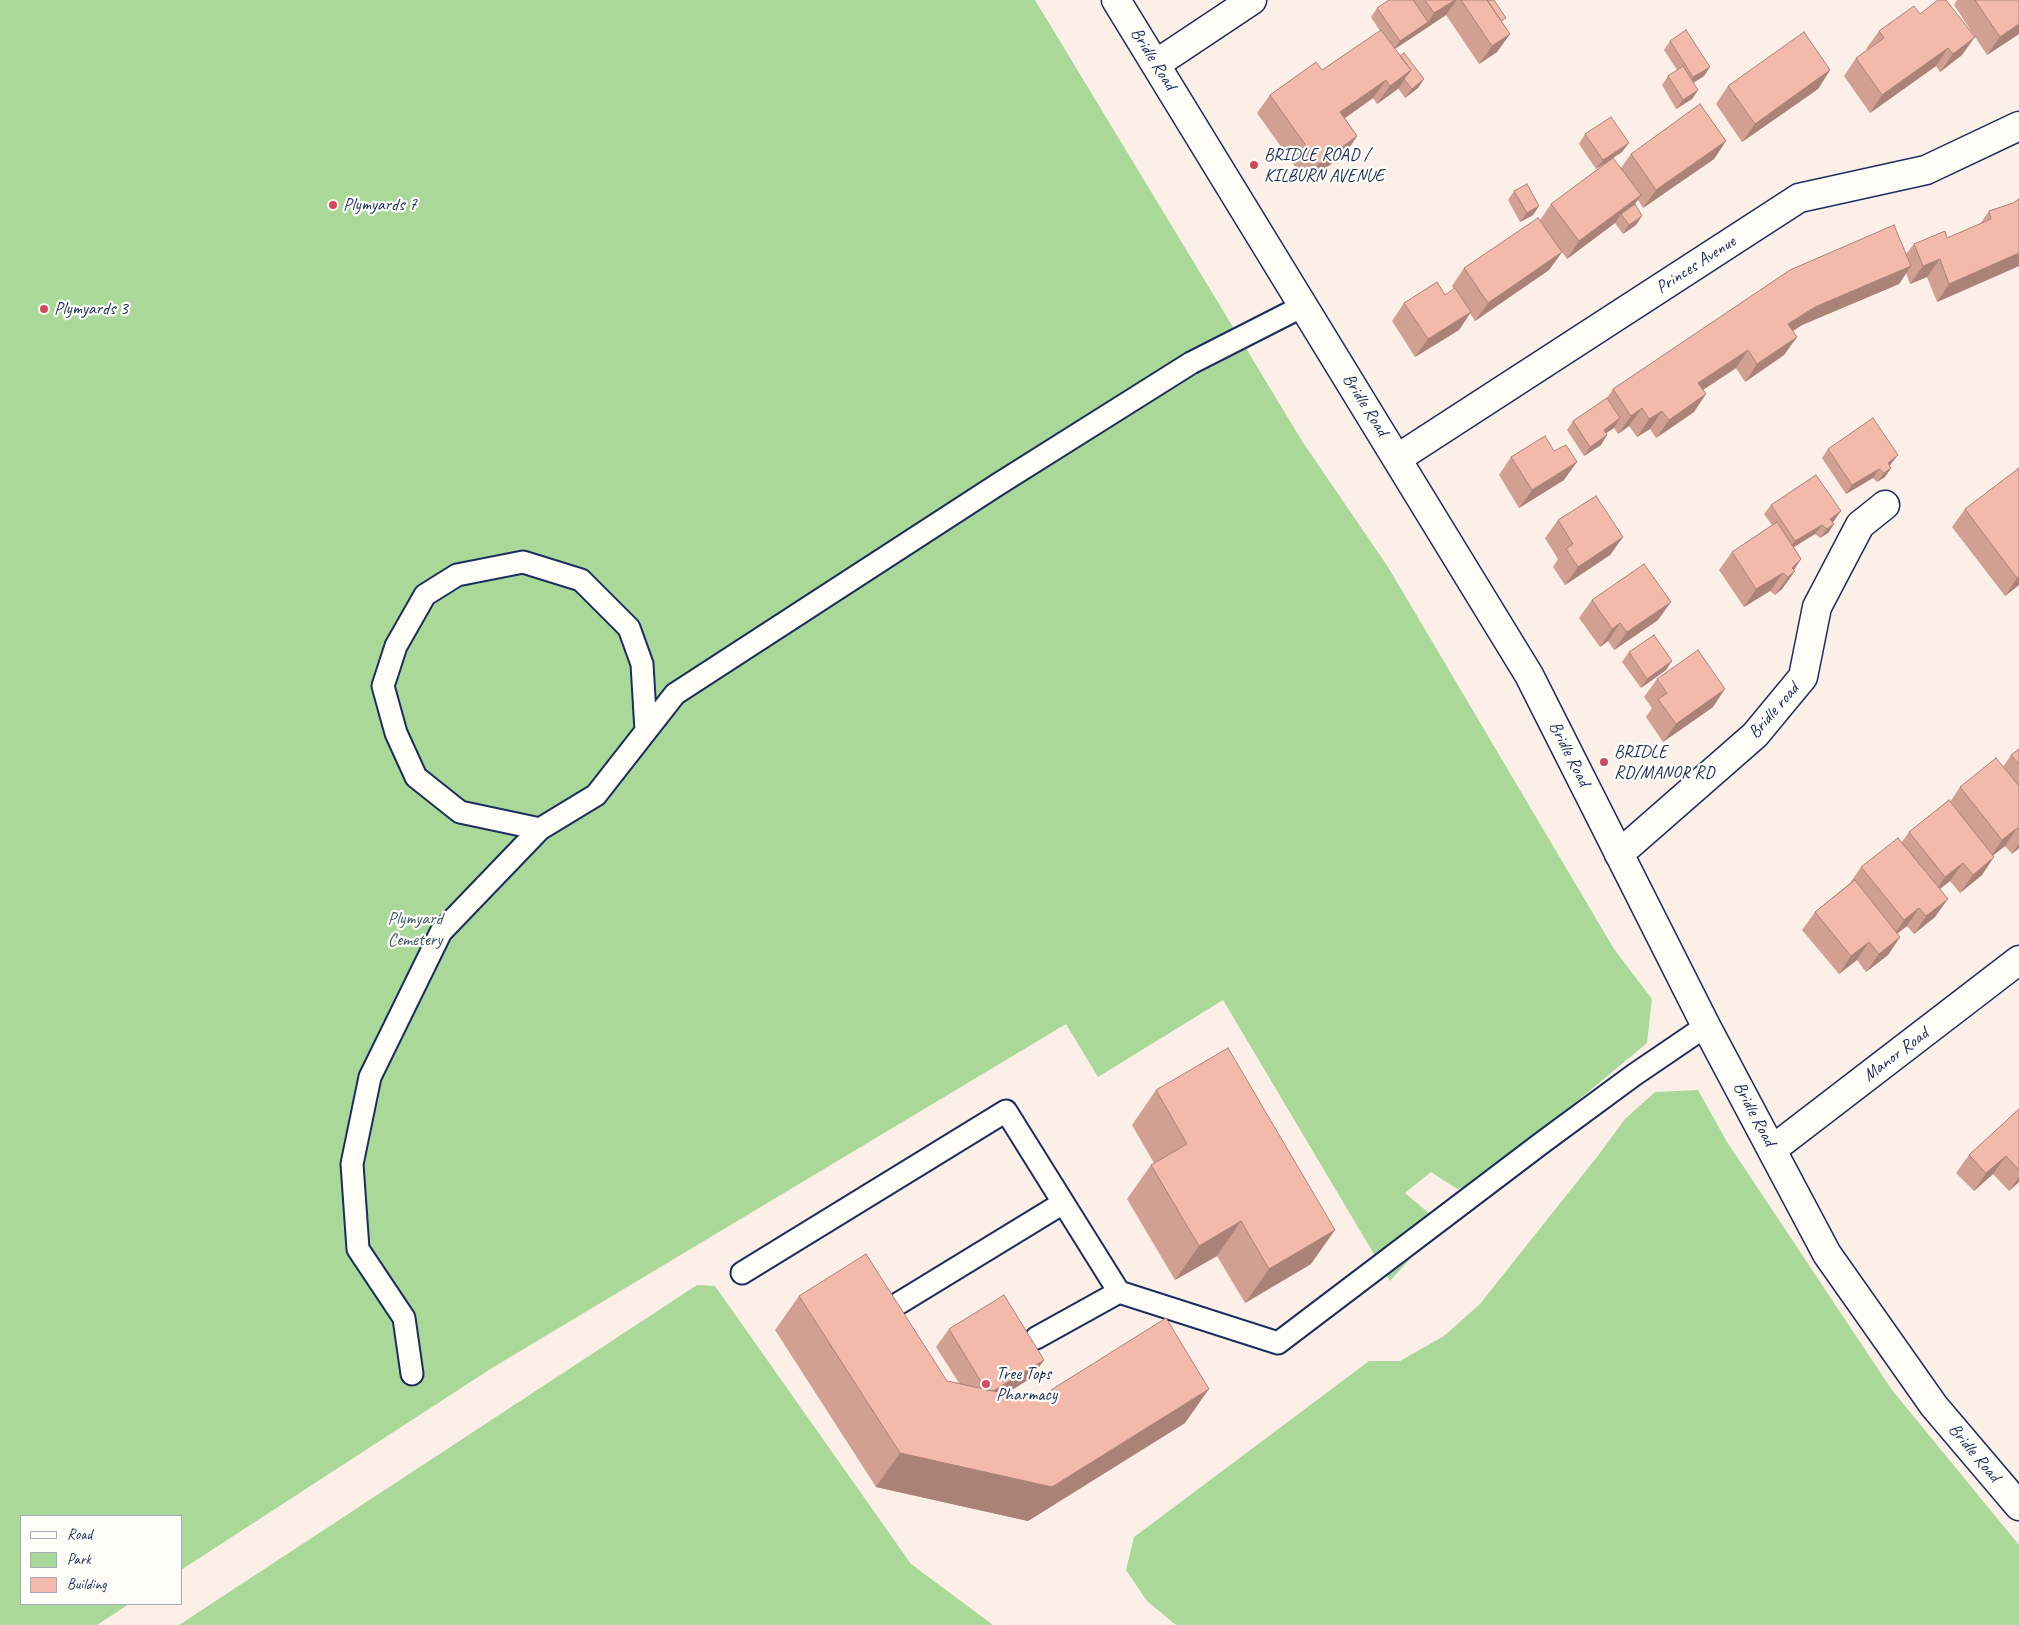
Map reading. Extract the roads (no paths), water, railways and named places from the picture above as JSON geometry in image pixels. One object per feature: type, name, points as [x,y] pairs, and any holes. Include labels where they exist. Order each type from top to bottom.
[{"type":"street","name":"Bridle Road","points":[[1116,0],[1398,458],[1529,675],[1706,1026],[1827,1254],[1934,1406],[2019,1506]]},
{"type":"street","points":[[1156,64],[1252,0]]},
{"type":"street","name":"Princes Avenue","points":[[1398,458],[1799,198],[1926,170],[2019,126]]},
{"type":"street","name":"Bridle road","points":[[1619,854],[1755,735],[1803,677],[1817,606],[1860,525],[1885,505]]},
{"type":"street","name":"Manor Road","points":[[1773,1150],[2019,960]]},
{"type":"lane","points":[[412,1374],[404,1318],[358,1249],[352,1164],[370,1077],[441,932],[540,829],[596,795],[675,694],[972,501],[1191,363],[1304,306]]},
{"type":"lane","points":[[540,829],[460,812],[416,777],[396,733],[383,686],[396,646],[425,595],[457,575],[523,562],[582,580],[629,628],[642,664],[646,731]]},
{"type":"lane","points":[[742,1273],[1006,1111],[1119,1292],[1278,1343],[1550,1137],[1634,1075],[1706,1026]]},
{"type":"lane","points":[[896,1305],[1063,1202]]},
{"type":"lane","points":[[1036,1338],[1119,1292]]},
{"type":"place","name":"BRIDLE ROAD / KILBURN AVENUE","points":[[1254,165]]},
{"type":"place","name":"Plymyards 7","points":[[333,205]]},
{"type":"place","name":"Plymyards 3","points":[[44,309]]},
{"type":"place","name":"BRIDLE RD/MANOR RD","points":[[1604,762]]},
{"type":"place","name":"Tree Tops Pharmacy","points":[[986,1384]]},
{"type":"park label","name":"Plymyard Cemetery","points":[[415,930]]}]
